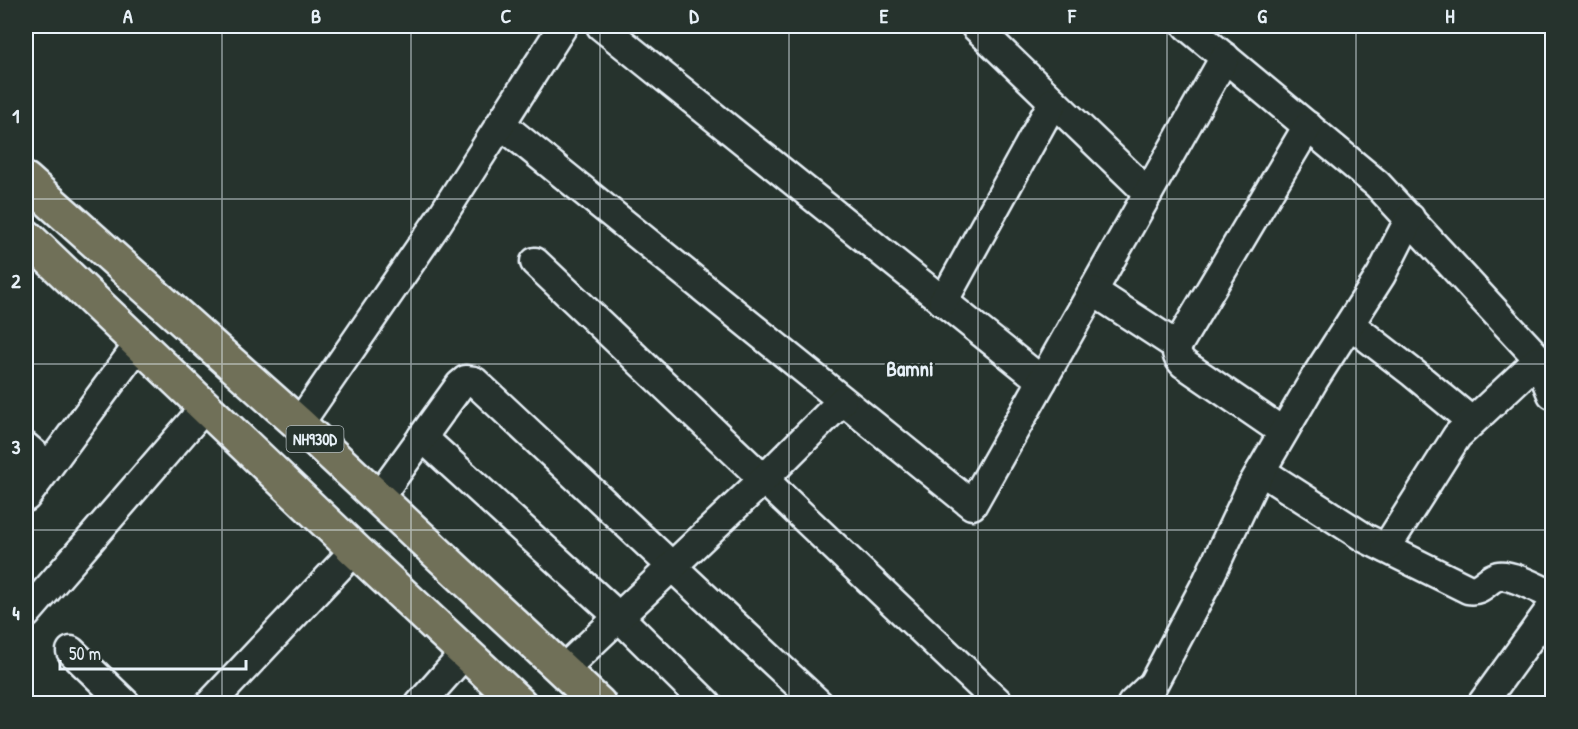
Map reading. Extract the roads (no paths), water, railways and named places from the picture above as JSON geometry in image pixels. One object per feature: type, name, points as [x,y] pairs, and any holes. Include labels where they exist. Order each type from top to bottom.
[{"type":"highway","name":"NH930D","points":[[26,180],[379,497],[599,704]]},
{"type":"highway","name":"NH930D","points":[[26,236],[355,550],[466,652],[515,702]]},
{"type":"street","points":[[299,424],[438,222],[563,26]]},
{"type":"street","points":[[601,26],[1042,381]]},
{"type":"street","points":[[975,26],[1148,194]]},
{"type":"street","points":[[1187,26],[1377,184],[1410,218],[1548,379],[1471,421],[1447,451],[1386,548]]},
{"type":"street","points":[[501,124],[972,505],[1225,57]]},
{"type":"street","points":[[943,302],[1053,102]]},
{"type":"street","points":[[1283,432],[1184,364],[1178,359],[1176,352],[1177,346],[1308,126]]},
{"type":"street","points":[[1132,704],[1153,684],[1206,584],[1261,471],[1315,378],[1381,275],[1410,218]]},
{"type":"street","points":[[535,262],[1000,704]]},
{"type":"street","points":[[1093,291],[1177,346]]},
{"type":"street","points":[[1351,325],[1471,421]]},
{"type":"street","points":[[26,497],[140,344]]},
{"type":"street","points":[[379,497],[460,385],[466,380],[474,381],[819,704]]},
{"type":"street","points":[[564,669],[764,479],[842,401]]},
{"type":"street","points":[[26,614],[206,406]]},
{"type":"street","points":[[422,437],[619,617],[707,704]]},
{"type":"street","points":[[26,447],[48,466]]},
{"type":"street","points":[[1261,471],[1365,538],[1468,589],[1479,589],[1492,579],[1504,576],[1552,595]]},
{"type":"street","points":[[210,704],[355,550]]},
{"type":"street","points":[[1482,704],[1552,608]]},
{"type":"street","points":[[71,651],[126,704]]},
{"type":"street","points":[[420,704],[466,652]]},
{"type":"district","name":"Bamni","points":[[910,368]]}]
